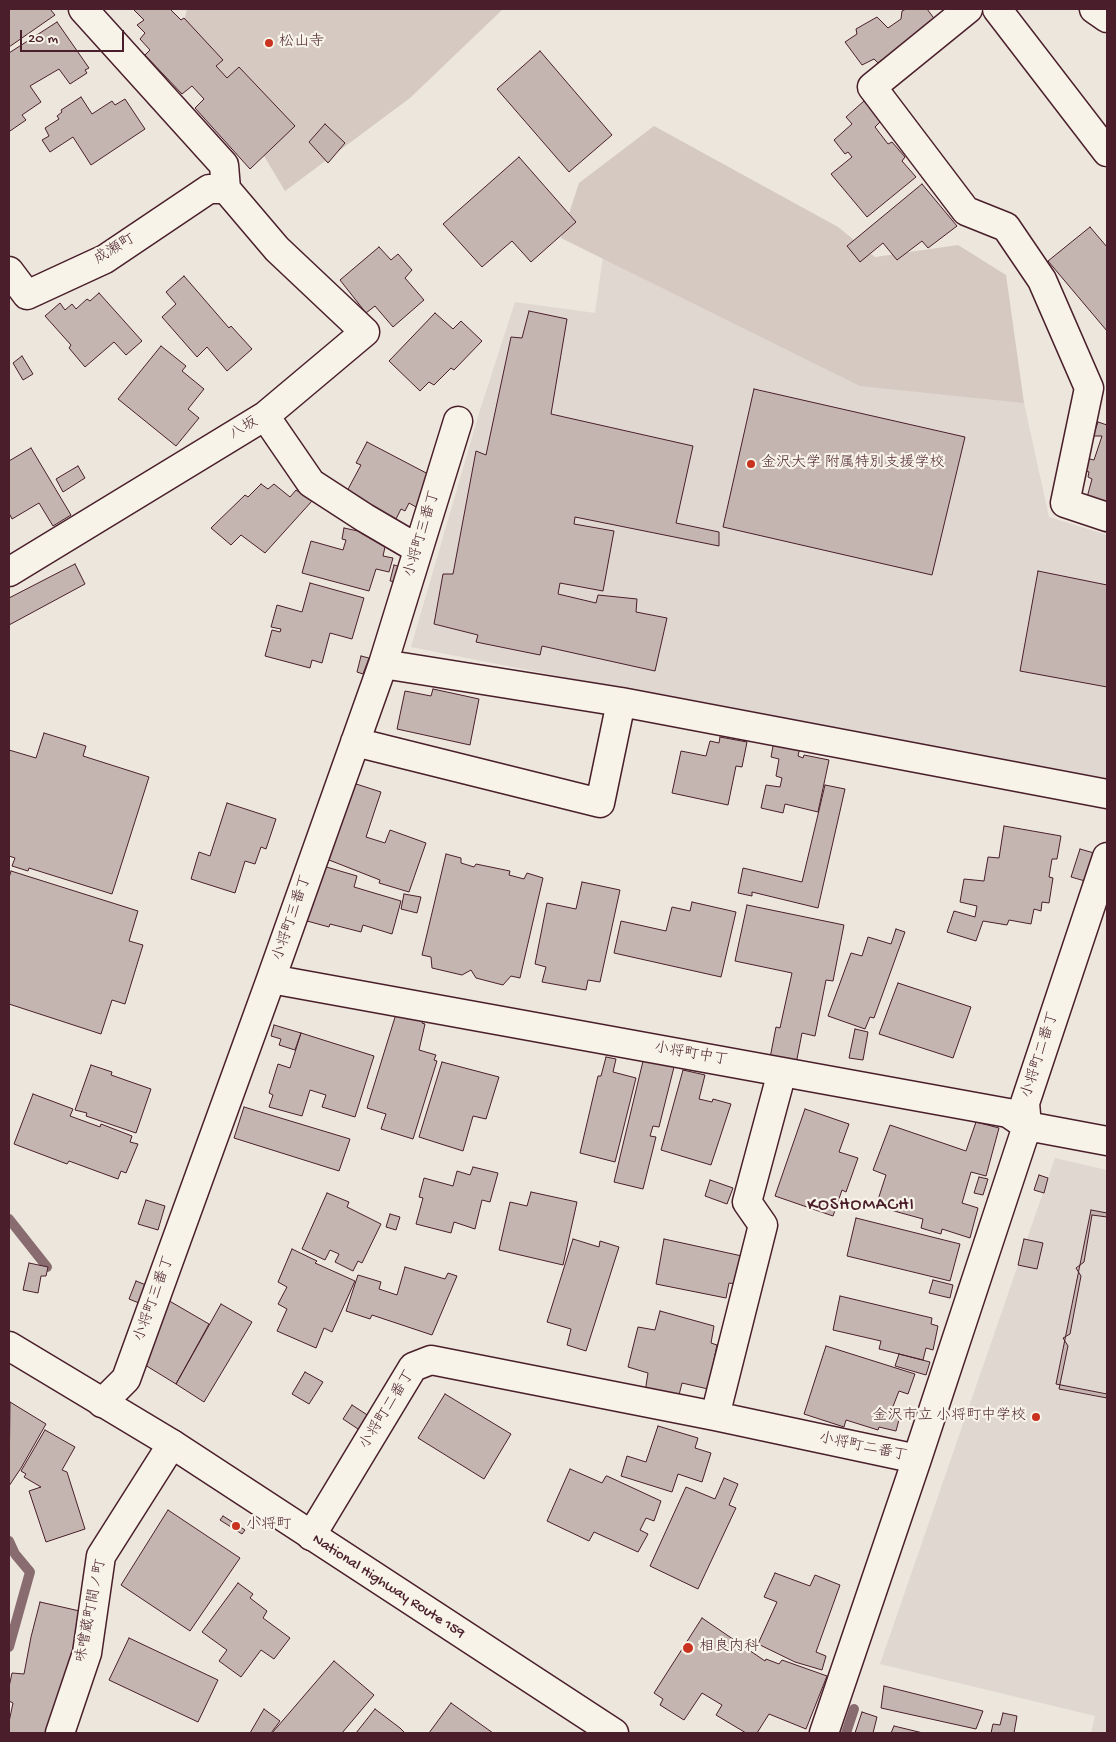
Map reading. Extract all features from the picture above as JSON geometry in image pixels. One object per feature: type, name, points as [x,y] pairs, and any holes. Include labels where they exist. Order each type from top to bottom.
[{"type":"main road","points":[[83,9],[224,165],[226,189]]},
{"type":"main road","points":[[968,9],[872,87],[966,212],[1006,227],[1042,280],[1089,388],[1065,502],[1107,517]]},
{"type":"main road","points":[[997,9],[1107,152]]},
{"type":"main road","points":[[1094,9],[1107,18]]},
{"type":"main road","name":"成瀬町","points":[[9,271],[26,294],[105,259],[209,189],[226,189]]},
{"type":"main road","name":"八坂","points":[[9,572],[264,416],[365,332],[277,249],[226,189]]},
{"type":"main road","points":[[264,416],[311,483],[418,549]]},
{"type":"main road","name":"小将町三番丁","points":[[102,1403],[126,1379],[271,979],[383,664],[458,420]]},
{"type":"main road","points":[[383,664],[621,702],[1107,794]]},
{"type":"main road","points":[[355,742],[600,803],[621,702]]},
{"type":"main road","name":"小将町二番丁","points":[[311,1536],[413,1367],[431,1360],[715,1416],[917,1460],[1027,1126],[1025,1103],[1107,857]]},
{"type":"main road","name":"小将町中丁","points":[[271,979],[1008,1114],[1027,1126],[1107,1141]]},
{"type":"main road","points":[[715,1416],[764,1225],[747,1202],[782,1072]]},
{"type":"main road","name":"National Highway Route 159","points":[[9,1346],[172,1444],[614,1733]]},
{"type":"main road","name":"味噌蔵町間ノ町","points":[[60,1733],[87,1653],[101,1556],[172,1444]]},
{"type":"main road","points":[[824,1733],[917,1460]]},
{"type":"shaded area","points":[[187,9],[503,9],[410,98],[285,191],[184,22]]},
{"type":"shaded area","points":[[654,126],[838,227],[875,257],[958,245],[1006,275],[1024,403],[860,386],[561,238],[579,183]]},
{"type":"shaded area","name":"金沢大学 附属特別支援学校","points":[[604,249],[1024,403],[1049,517],[1107,535],[1107,784],[411,647],[480,410],[515,302],[595,313]]},
{"type":"shaded area","name":"金沢市立 小将町中学校","points":[[1055,1158],[1107,1170],[1107,1733],[1091,1733],[1095,1716],[880,1664]]},
{"type":"building","points":[[9,9],[50,9],[55,15],[9,47]]},
{"type":"building","points":[[133,9],[170,9],[181,20],[184,18],[223,60],[216,66],[227,78],[239,67],[295,126],[250,169],[195,108],[204,99],[192,86],[182,94],[145,55],[150,50],[140,39],[145,33],[137,25],[144,20]]},
{"type":"building","points":[[906,9],[927,9],[936,21],[878,63],[874,59],[862,65],[845,42],[857,34],[856,29],[877,17],[888,28],[901,19],[902,11]]},
{"type":"building","points":[[57,22],[89,68],[85,70],[87,73],[70,84],[59,69],[30,86],[41,102],[22,115],[26,120],[10,131],[9,53]]},
{"type":"building","points":[[540,51],[612,135],[569,172],[497,89]]},
{"type":"building","points":[[81,97],[92,114],[112,101],[115,105],[125,99],[145,129],[91,165],[73,137],[50,152],[42,140],[49,136],[45,128],[59,119],[57,116],[62,112],[61,110]]},
{"type":"building","points":[[864,101],[881,121],[875,127],[888,144],[892,142],[905,157],[902,161],[916,177],[867,217],[831,174],[852,157],[848,152],[845,154],[834,140],[852,124],[846,117]]},
{"type":"building","points":[[325,124],[345,143],[328,163],[309,142]]},
{"type":"building","points":[[519,157],[576,222],[531,262],[512,241],[482,267],[443,224]]},
{"type":"building","points":[[922,184],[957,226],[928,248],[922,241],[897,260],[883,243],[860,262],[847,246]]},
{"type":"building","points":[[1090,227],[1107,247],[1107,331],[1048,261]]},
{"type":"building","points":[[379,247],[391,260],[398,254],[412,270],[405,278],[424,300],[393,327],[375,306],[366,313],[340,280]]},
{"type":"building","points":[[184,276],[229,328],[231,326],[252,349],[227,371],[207,347],[197,357],[162,317],[176,304],[166,292]]},
{"type":"building","points":[[99,293],[142,341],[126,355],[114,342],[85,367],[69,348],[71,345],[45,316],[60,303],[65,310],[72,304],[76,309],[87,299],[90,301]]},
{"type":"building","points":[[529,311],[567,319],[551,414],[693,446],[676,523],[719,532],[719,546],[575,517],[574,524],[614,531],[603,591],[560,583],[558,594],[596,603],[598,595],[637,599],[636,612],[667,618],[655,671],[542,646],[540,655],[476,642],[478,635],[434,624],[443,574],[453,574],[476,451],[486,455],[511,337],[522,338]]},
{"type":"building","points":[[435,313],[453,329],[461,321],[482,341],[454,370],[451,368],[434,385],[429,382],[420,391],[389,361]]},
{"type":"building","points":[[161,346],[186,366],[182,371],[204,389],[188,409],[199,418],[176,446],[118,399]]},
{"type":"building","points":[[22,356],[33,374],[23,380],[13,363]]},
{"type":"building","points":[[754,389],[965,437],[932,575],[723,527]]},
{"type":"building","points":[[1098,422],[1107,425],[1107,507],[1086,501],[1092,479],[1088,477],[1089,472],[1084,470],[1086,458],[1094,460],[1102,436],[1093,436]]},
{"type":"building","points":[[367,442],[432,476],[416,507],[409,503],[405,511],[401,509],[396,519],[354,498],[347,491],[361,465],[356,463]]},
{"type":"building","points":[[31,448],[71,515],[53,526],[39,503],[12,519],[9,513],[9,461]]},
{"type":"building","points":[[78,466],[85,478],[63,492],[56,479]]},
{"type":"building","points":[[261,484],[268,489],[274,484],[290,497],[296,490],[312,501],[265,553],[241,535],[231,545],[211,528],[245,495],[248,497]]},
{"type":"building","points":[[344,528],[358,531],[385,547],[383,556],[393,558],[389,572],[376,569],[369,591],[302,573],[311,541],[343,550],[346,540],[342,539]]},
{"type":"building","points":[[75,564],[85,584],[9,625],[9,598]]},
{"type":"building","points":[[394,565],[401,567],[396,582],[390,581]]},
{"type":"building","points":[[1038,571],[1107,585],[1107,687],[1020,671]]},
{"type":"building","points":[[310,583],[364,598],[352,639],[330,633],[322,663],[312,660],[310,668],[265,656],[272,630],[280,632],[281,629],[271,627],[277,605],[302,612]]},
{"type":"building","points":[[361,656],[369,658],[363,674],[357,672]]},
{"type":"building","points":[[433,689],[479,699],[470,745],[397,729],[405,691],[431,696]]},
{"type":"building","points":[[44,733],[86,746],[83,756],[149,777],[112,894],[29,868],[28,871],[12,866],[15,858],[9,856],[9,750],[36,758]]},
{"type":"building","points":[[720,737],[747,742],[742,767],[736,766],[728,805],[672,793],[681,751],[706,756],[710,741],[719,743]]},
{"type":"building","points":[[774,741],[800,747],[798,756],[803,758],[804,755],[829,760],[818,812],[785,804],[783,813],[761,808],[766,785],[780,787],[782,778],[776,776],[779,759],[771,757]]},
{"type":"building","points":[[350,782],[381,792],[366,837],[385,843],[390,830],[426,843],[409,892],[379,883],[380,880],[329,860],[342,820]]},
{"type":"building","points":[[825,785],[845,789],[818,908],[752,892],[752,896],[738,893],[743,868],[802,882]]},
{"type":"building","points":[[227,803],[276,819],[266,849],[261,847],[255,864],[245,861],[235,893],[191,879],[199,852],[210,856]]},
{"type":"building","points":[[1004,826],[1061,836],[1057,859],[1052,859],[1049,877],[1053,878],[1049,903],[1042,902],[1041,911],[1034,909],[1031,924],[1009,920],[1007,925],[983,921],[976,941],[947,932],[954,911],[975,917],[977,906],[960,902],[964,879],[984,881],[988,857],[999,858]]},
{"type":"building","points":[[1080,849],[1094,853],[1085,881],[1071,877]]},
{"type":"building","points":[[446,854],[461,858],[461,863],[474,867],[476,864],[510,871],[509,875],[524,879],[527,873],[543,878],[520,978],[511,976],[503,985],[476,978],[471,970],[462,975],[432,968],[431,957],[422,955]]},
{"type":"building","points":[[323,866],[357,876],[354,887],[401,901],[392,934],[363,925],[361,932],[330,924],[329,927],[307,921]]},
{"type":"building","points":[[11,871],[138,911],[129,941],[143,945],[125,1004],[112,1000],[101,1034],[9,1004],[9,878]]},
{"type":"building","points":[[582,882],[620,890],[600,982],[588,980],[586,990],[542,982],[546,967],[535,964],[547,903],[576,909]]},
{"type":"building","points":[[404,894],[421,897],[417,913],[401,909]]},
{"type":"building","points":[[692,902],[736,912],[721,977],[614,953],[621,921],[666,931],[672,907],[690,911]]},
{"type":"building","points":[[747,905],[844,925],[833,981],[826,980],[815,1036],[802,1033],[796,1064],[770,1058],[776,1027],[780,1028],[792,973],[735,961]]},
{"type":"building","points":[[896,929],[905,932],[874,1018],[870,1017],[865,1029],[828,1016],[851,953],[862,956],[868,937],[891,944]]},
{"type":"building","points":[[898,983],[971,1007],[953,1058],[879,1034]]},
{"type":"building","points":[[410,1012],[424,1017],[422,1023],[425,1024],[419,1050],[436,1055],[434,1060],[437,1061],[413,1139],[381,1129],[386,1114],[367,1108],[396,1014],[408,1019]]},
{"type":"building","points":[[274,1025],[301,1033],[295,1050],[279,1045],[281,1039],[271,1036]]},
{"type":"building","points":[[855,1029],[868,1032],[863,1060],[849,1058]]},
{"type":"building","points":[[301,1033],[374,1056],[355,1117],[322,1107],[326,1095],[310,1090],[302,1116],[269,1107],[273,1095],[269,1093],[278,1064],[290,1068]]},
{"type":"building","points":[[606,1057],[616,1059],[613,1072],[636,1078],[615,1162],[580,1153],[598,1076],[601,1076]]},
{"type":"building","points":[[644,1057],[675,1063],[659,1127],[653,1126],[650,1136],[656,1137],[643,1189],[614,1182]]},
{"type":"building","points":[[442,1062],[499,1077],[486,1119],[473,1116],[463,1151],[419,1137]]},
{"type":"building","points":[[91,1065],[112,1072],[111,1075],[151,1089],[136,1133],[86,1116],[87,1113],[75,1110]]},
{"type":"building","points":[[683,1070],[705,1075],[699,1099],[712,1102],[713,1099],[731,1104],[711,1165],[661,1150]]},
{"type":"building","points":[[33,1094],[73,1109],[70,1116],[100,1127],[101,1124],[132,1136],[130,1142],[138,1144],[126,1173],[121,1171],[118,1179],[69,1161],[67,1164],[14,1144]]},
{"type":"building","points":[[244,1107],[350,1139],[339,1171],[234,1138]]},
{"type":"building","points":[[805,1109],[849,1124],[839,1152],[858,1158],[846,1192],[842,1190],[833,1216],[775,1196]]},
{"type":"building","points":[[976,1122],[999,1128],[986,1176],[971,1172],[962,1203],[978,1208],[970,1238],[942,1229],[941,1234],[921,1228],[923,1219],[876,1206],[886,1175],[873,1170],[890,1125],[966,1151]]},
{"type":"building","points":[[473,1167],[498,1173],[490,1202],[482,1200],[475,1229],[454,1222],[451,1233],[416,1224],[423,1198],[419,1197],[424,1178],[453,1186],[457,1171],[470,1175]]},
{"type":"building","points":[[1039,1175],[1048,1178],[1044,1193],[1034,1190]]},
{"type":"building","points":[[979,1177],[988,1179],[983,1195],[974,1193]]},
{"type":"building","points":[[710,1180],[733,1188],[727,1204],[705,1196]]},
{"type":"building","points":[[531,1192],[577,1202],[563,1265],[499,1250],[510,1202],[527,1206]]},
{"type":"building","points":[[327,1193],[349,1202],[347,1207],[381,1224],[362,1263],[358,1261],[353,1271],[335,1262],[339,1254],[330,1250],[325,1260],[302,1249]]},
{"type":"building","points":[[146,1200],[165,1206],[158,1230],[138,1224]]},
{"type":"building","points":[[1091,1210],[1107,1213],[1107,1394],[1056,1384]]},
{"type":"building","points":[[390,1214],[400,1217],[396,1230],[386,1227]]},
{"type":"building","points":[[1092,1215],[1107,1217],[1107,1398],[1059,1389],[1068,1346],[1063,1338],[1070,1334],[1081,1276],[1076,1268],[1084,1262]]},
{"type":"building","points":[[856,1218],[960,1244],[950,1281],[847,1256]]},
{"type":"building","points":[[573,1239],[599,1247],[600,1241],[619,1247],[586,1351],[567,1345],[571,1329],[547,1322]]},
{"type":"building","points":[[664,1239],[742,1256],[737,1284],[729,1283],[726,1298],[656,1284]]},
{"type":"building","points":[[1024,1239],[1043,1243],[1037,1269],[1018,1265]]},
{"type":"building","points":[[292,1249],[317,1261],[315,1263],[355,1281],[332,1332],[324,1328],[316,1348],[277,1331],[287,1309],[278,1304],[287,1287],[278,1282]]},
{"type":"building","points":[[29,1263],[48,1267],[46,1276],[41,1276],[38,1293],[23,1290]]},
{"type":"building","points":[[405,1267],[445,1279],[448,1273],[457,1276],[432,1335],[372,1315],[370,1319],[346,1311],[358,1275],[381,1282],[379,1289],[397,1295]]},
{"type":"building","points":[[933,1280],[953,1285],[950,1298],[929,1293]]},
{"type":"building","points":[[136,1281],[151,1287],[144,1305],[129,1299]]},
{"type":"building","points":[[840,1296],[932,1318],[931,1324],[938,1326],[933,1350],[926,1348],[923,1360],[879,1349],[881,1341],[833,1330]]},
{"type":"building","points":[[166,1299],[209,1324],[176,1384],[145,1365]]},
{"type":"building","points":[[221,1304],[252,1322],[204,1402],[176,1384]]},
{"type":"building","points":[[660,1311],[714,1326],[711,1343],[717,1345],[708,1389],[682,1383],[678,1399],[645,1392],[648,1373],[628,1367],[638,1327],[655,1330]]},
{"type":"building","points":[[826,1346],[915,1374],[908,1394],[899,1391],[892,1409],[901,1412],[896,1431],[879,1427],[878,1430],[846,1420],[844,1427],[804,1414]]},
{"type":"building","points":[[899,1354],[930,1362],[926,1375],[895,1366]]},
{"type":"building","points":[[305,1372],[323,1382],[309,1404],[292,1394]]},
{"type":"building","points":[[445,1394],[511,1434],[484,1479],[418,1438]]},
{"type":"building","points":[[10,1402],[46,1424],[9,1486]]},
{"type":"building","points":[[352,1405],[372,1418],[364,1433],[343,1419]]},
{"type":"building","points":[[658,1426],[698,1438],[695,1448],[711,1453],[702,1482],[678,1474],[672,1492],[621,1476],[627,1456],[646,1462]]},
{"type":"building","points":[[45,1430],[75,1447],[62,1470],[67,1472],[85,1529],[46,1542],[29,1491],[41,1487],[24,1477],[26,1474],[21,1471]]},
{"type":"building","points":[[570,1469],[602,1483],[607,1476],[661,1501],[654,1521],[646,1518],[640,1530],[648,1534],[638,1552],[594,1532],[589,1541],[547,1521]]},
{"type":"building","points":[[724,1478],[738,1484],[729,1505],[736,1508],[698,1589],[650,1566],[686,1487],[715,1499]]},
{"type":"building","points":[[168,1510],[240,1558],[190,1631],[121,1585]]},
{"type":"building","points":[[223,1516],[245,1530],[242,1534],[220,1520]]},
{"type":"building","points":[[775,1573],[810,1586],[815,1575],[840,1585],[816,1652],[826,1656],[822,1670],[795,1662],[758,1644],[777,1602],[764,1597]]},
{"type":"building","points":[[238,1583],[253,1594],[250,1598],[267,1611],[263,1618],[290,1638],[274,1659],[261,1650],[241,1677],[219,1661],[227,1650],[202,1632]]},
{"type":"building","points":[[40,1602],[84,1612],[47,1733],[9,1733],[13,1703],[9,1701],[12,1673],[24,1674]]},
{"type":"building","points":[[702,1618],[765,1661],[766,1659],[779,1664],[782,1660],[827,1676],[806,1729],[769,1714],[757,1733],[746,1733],[716,1715],[722,1705],[702,1693],[684,1720],[660,1705],[663,1699],[654,1693]]},
{"type":"building","points":[[129,1638],[218,1680],[198,1722],[109,1680]]},
{"type":"building","points":[[334,1661],[374,1695],[342,1733],[272,1733]]},
{"type":"building","points":[[884,1686],[983,1711],[976,1729],[881,1708]]},
{"type":"building","points":[[451,1703],[493,1733],[429,1733]]},
{"type":"building","points":[[264,1709],[280,1721],[271,1733],[250,1733]]},
{"type":"building","points":[[375,1709],[400,1728],[405,1733],[356,1733]]},
{"type":"building","points":[[862,1712],[877,1717],[873,1733],[855,1733]]},
{"type":"building","points":[[1003,1713],[1017,1716],[1014,1733],[991,1733],[993,1724],[1000,1725]]},
{"type":"building","points":[[894,1726],[923,1733],[891,1733]]},
{"type":"waterway","points":[[9,1219],[47,1267]]},
{"type":"waterway","points":[[9,1541],[15,1554],[30,1572],[9,1647]]},
{"type":"waterway","points":[[846,1733],[854,1709]]},
{"type":"place","name":"松山寺","points":[[269,43]]},
{"type":"place","name":"金沢大学 附属特別支援学校","points":[[751,464]]},
{"type":"place","name":"金沢市立 小将町中学校","points":[[1036,1417]]},
{"type":"place","name":"小将町","points":[[236,1526]]},
{"type":"place","name":"相良内科","points":[[688,1648]]},
{"type":"district","name":"KOSHOMACHI","points":[[861,1206]]}]
